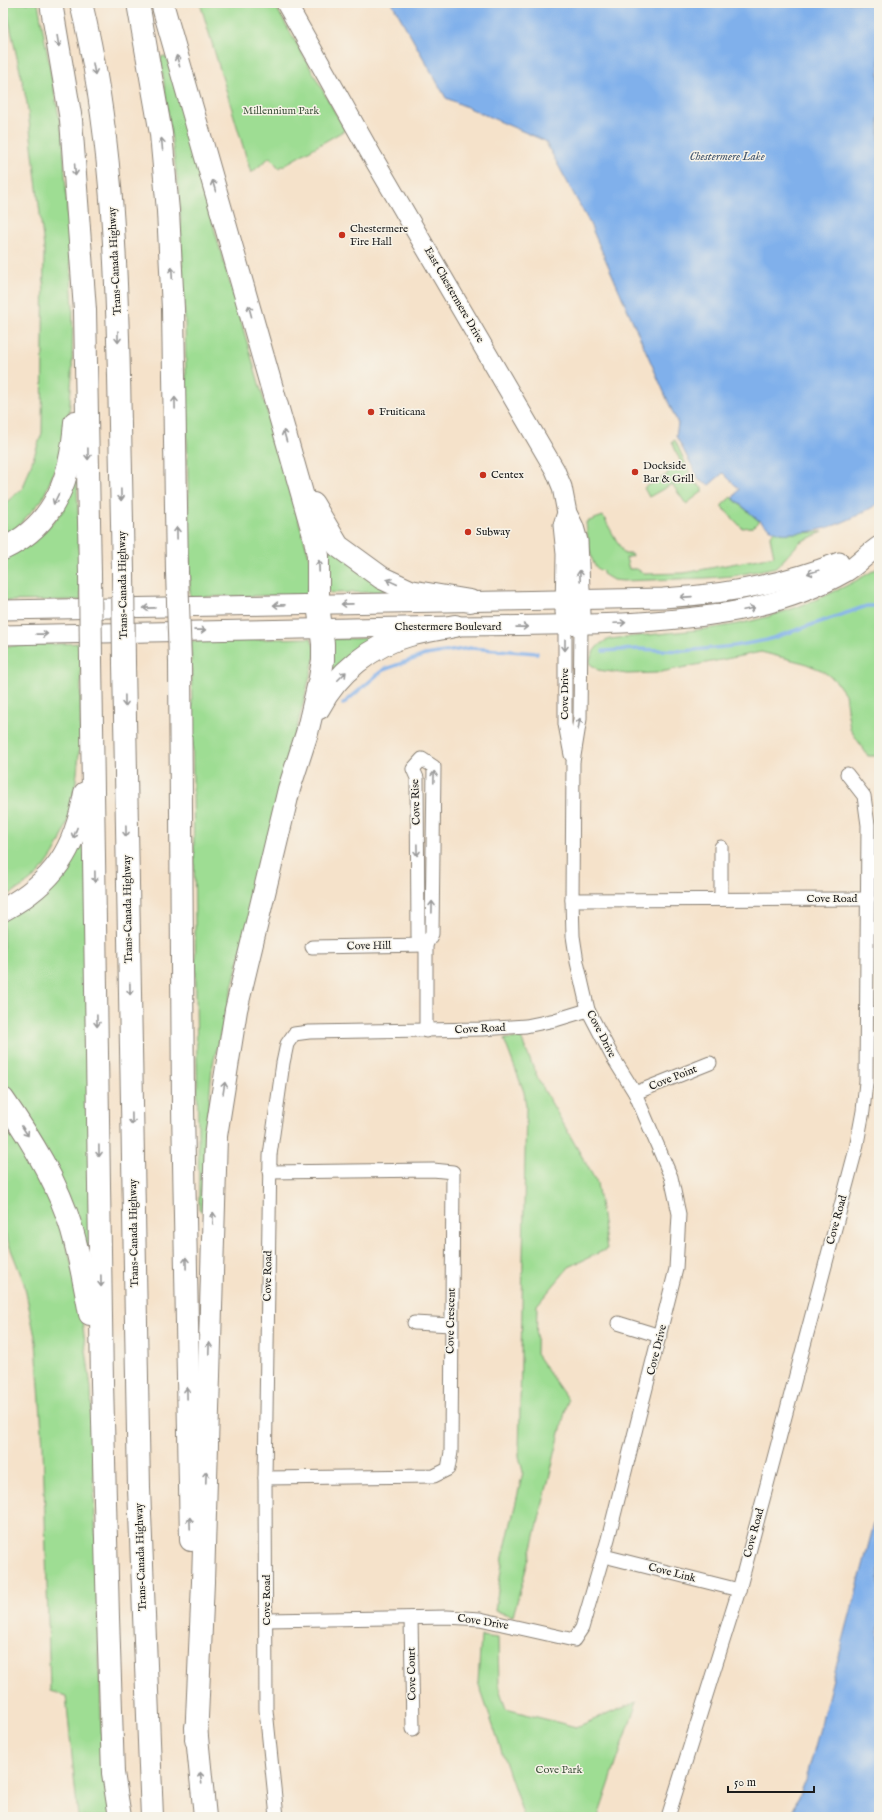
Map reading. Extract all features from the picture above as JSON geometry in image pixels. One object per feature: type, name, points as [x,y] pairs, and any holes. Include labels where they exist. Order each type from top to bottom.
[{"type":"highway","points":[[51,3],[71,120],[85,310],[102,1382],[113,1773],[120,1817]]},
{"type":"highway","name":"Trans-Canada Highway","points":[[81,3],[101,110],[110,178],[117,280],[139,1488],[152,1817]]},
{"type":"highway","points":[[138,3],[161,134],[168,211],[173,309],[177,572],[180,662],[183,1108],[188,1447],[196,1740],[205,1817]]},
{"type":"highway","points":[[162,3],[318,556],[318,604],[323,660],[307,733],[289,789],[236,1010],[216,1136],[203,1582],[196,1740]]},
{"type":"highway","points":[[3,549],[29,532],[50,512],[64,484],[73,449],[85,310]]},
{"type":"highway","points":[[296,474],[338,546],[382,578],[410,591],[470,601]]},
{"type":"highway","points":[[307,733],[323,700],[334,684],[373,650],[409,635],[456,626]]},
{"type":"highway","points":[[3,910],[35,890],[49,877],[70,845],[83,808],[92,740]]},
{"type":"highway","points":[[3,1099],[43,1162],[54,1183],[72,1229],[85,1282],[102,1382]]},
{"type":"main road","name":"East Chestermere Drive","points":[[286,3],[372,156],[555,470],[562,487],[567,513],[563,525],[573,601]]},
{"type":"main road","name":"Chestermere Boulevard","points":[[3,610],[470,601],[573,601],[663,598],[723,592],[765,585],[814,572],[878,547]]},
{"type":"main road","name":"Chestermere Boulevard","points":[[3,635],[321,628],[456,626],[521,627],[675,620],[720,614],[772,603],[796,595],[845,573],[861,562],[878,547]]},
{"type":"main road","points":[[573,601],[573,625]]},
{"type":"main road","points":[[3,614],[33,610]]},
{"type":"street","name":"Cove Drive","points":[[267,1620],[447,1617],[480,1619],[574,1640],[582,1628],[604,1556],[676,1269],[679,1214],[671,1177],[635,1093],[612,1056],[588,1010],[576,962],[573,936],[572,900],[573,762],[580,719],[573,625]]},
{"type":"street","name":"Cove Rise","points":[[426,945],[418,937],[417,778],[413,769],[422,759],[434,767],[432,934],[426,945],[426,1031]]},
{"type":"street","points":[[847,774],[864,796],[868,825],[868,899]]},
{"type":"street","points":[[720,847],[721,899]]},
{"type":"street","name":"Cove Road","points":[[572,900],[868,899],[866,1088],[864,1110],[854,1157],[739,1590],[668,1817]]},
{"type":"street","name":"Cove Hill","points":[[312,947],[426,945]]},
{"type":"street","name":"Cove Road","points":[[278,1817],[266,1710],[267,1620],[265,1478],[270,1155],[283,1063],[288,1044],[294,1034],[309,1032],[482,1030],[526,1026],[588,1010]]},
{"type":"street","name":"Cove Point","points":[[635,1093],[710,1063]]},
{"type":"street","name":"Cove Crescent","points":[[265,1478],[434,1476],[448,1469],[451,1452],[453,1172],[433,1170],[270,1172]]},
{"type":"street","points":[[414,1323],[451,1325]]},
{"type":"street","points":[[618,1323],[660,1336]]},
{"type":"street","name":"Cove Link","points":[[604,1556],[739,1590]]},
{"type":"street","name":"Cove Court","points":[[411,1618],[413,1729]]},
{"type":"green space","points":[[5,3],[38,3],[63,138],[73,308],[72,374],[67,443],[42,500],[7,538],[3,540],[3,505],[23,488],[42,433],[44,248],[27,103]]},
{"type":"green space","name":"Millennium Park","points":[[200,3],[274,3],[345,130],[279,168],[270,157],[251,173]]},
{"type":"green space","points":[[164,56],[168,59],[218,242],[312,566],[311,580],[306,595],[190,597],[185,322],[179,193],[161,62],[161,57]]},
{"type":"green space","points":[[675,440],[694,482],[702,488],[702,492],[686,504],[672,484],[649,497],[644,488],[668,474],[667,471],[681,463],[672,442]]},
{"type":"green space","points":[[77,480],[81,600],[3,601],[3,560],[34,542],[63,511],[69,493]]},
{"type":"green space","points":[[731,497],[759,521],[753,527],[742,528],[722,507],[722,505]]},
{"type":"green space","points":[[603,516],[624,554],[632,554],[633,556],[626,558],[629,569],[637,569],[645,574],[684,573],[774,556],[770,537],[775,530],[780,533],[823,532],[800,542],[777,567],[733,576],[623,581],[613,580],[603,574],[603,571],[598,569],[592,560],[586,522]]},
{"type":"green space","points":[[328,544],[384,588],[385,592],[330,593],[328,587]]},
{"type":"green space","points":[[879,567],[879,756],[868,756],[850,729],[845,694],[835,680],[821,670],[804,663],[761,652],[656,673],[627,674],[598,670],[589,663],[596,648],[610,639],[732,625],[769,616],[827,595],[863,577]]},
{"type":"green space","points":[[311,638],[316,652],[212,1068],[206,1139],[206,1207],[202,1212],[199,1209],[191,641]]},
{"type":"green space","points":[[381,638],[331,677],[330,639]]},
{"type":"green space","points":[[81,643],[81,697],[78,758],[75,789],[69,817],[59,843],[46,865],[37,875],[3,898],[3,646]]},
{"type":"green space","points":[[88,840],[92,1261],[31,1125],[3,1084],[3,916]]},
{"type":"green space","points":[[521,1038],[539,1081],[597,1183],[607,1249],[569,1267],[537,1305],[536,1354],[568,1400],[534,1540],[513,1616],[495,1611],[503,1557],[523,1472],[519,1456],[526,1106],[524,1092],[504,1039]]},
{"type":"green space","points":[[3,1117],[27,1153],[60,1218],[78,1290],[91,1388],[102,1746],[113,1817],[78,1817],[66,1696],[50,1691],[43,1447],[36,1342],[24,1283],[3,1229]]},
{"type":"green space","name":"Cove Park","points":[[481,1636],[498,1638],[499,1688],[506,1709],[576,1727],[637,1702],[598,1817],[524,1817],[478,1682]]},
{"type":"water","name":"Chestermere Lake","points":[[392,3],[879,3],[879,503],[849,520],[827,528],[816,531],[782,533],[769,528],[762,523],[733,498],[739,489],[723,473],[709,485],[700,481],[676,436],[678,424],[589,222],[545,141],[446,98]]},
{"type":"water","points":[[879,1505],[879,1817],[790,1817],[808,1773]]},
{"type":"waterway","points":[[603,651],[637,649],[684,651],[734,646],[767,640],[867,606],[879,606]]},
{"type":"waterway","points":[[343,704],[383,670],[425,655],[470,648],[537,653]]},
{"type":"place","name":"Chestermere Fire Hall","points":[[342,235]]},
{"type":"place","name":"Fruiticana","points":[[371,412]]},
{"type":"place","name":"Dockside Bar & Grill","points":[[635,472]]},
{"type":"place","name":"Centex","points":[[483,475]]},
{"type":"place","name":"Subway","points":[[468,532]]}]
